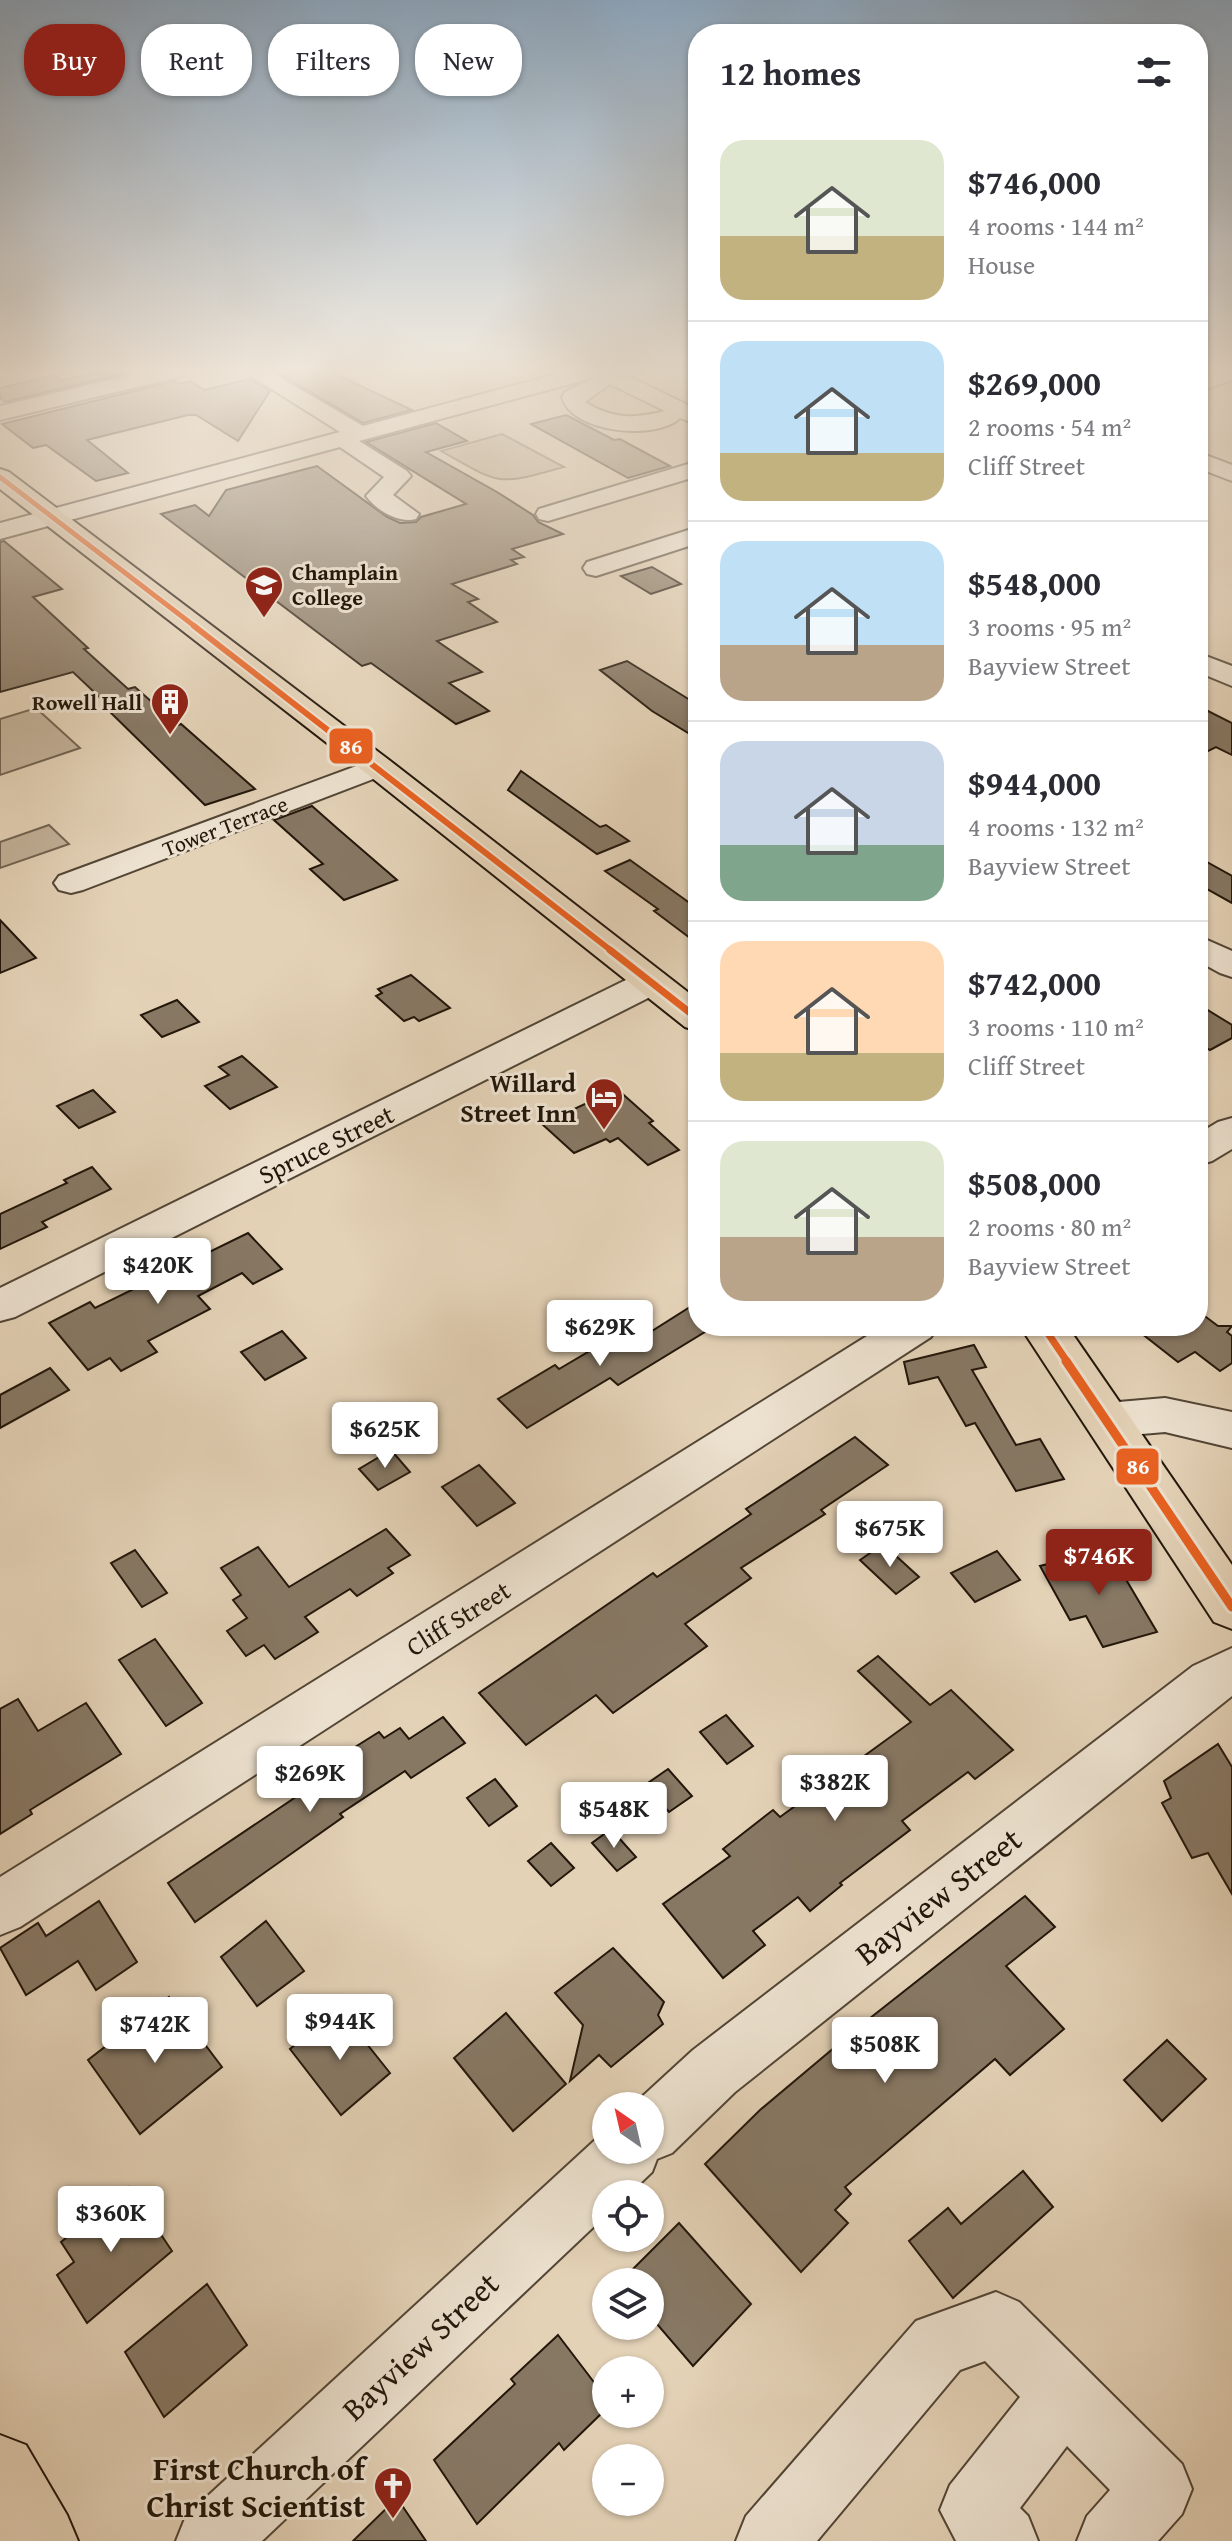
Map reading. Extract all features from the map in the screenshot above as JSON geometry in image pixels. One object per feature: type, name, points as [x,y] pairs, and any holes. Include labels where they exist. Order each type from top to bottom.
[{"type":"main road","points":[[17,490],[378,767],[688,1011]]},
{"type":"main road","points":[[1050,1336],[1232,1607]]},
{"type":"main road","points":[[0,2471],[41,2541]]},
{"type":"street","points":[[0,531],[161,490]]},
{"type":"street","points":[[385,490],[378,496],[407,514]]},
{"type":"street","points":[[548,514],[628,490]]},
{"type":"street","points":[[596,568],[688,538]]},
{"type":"street","points":[[1208,666],[1232,677]]},
{"type":"street","name":"Tower Terrace","points":[[71,883],[378,767]]},
{"type":"street","points":[[1208,952],[1232,966]]},
{"type":"street","name":"Spruce Street","points":[[0,1306],[651,982]]},
{"type":"street","points":[[1208,1146],[1232,1131]]},
{"type":"street","name":"Cliff Street","points":[[0,1908],[900,1336]]},
{"type":"street","points":[[1107,1420],[1165,1415],[1232,1430]]},
{"type":"street","name":"Bayview Street","points":[[664,2118],[714,2071],[1211,1682],[1232,1670]]},
{"type":"street","name":"Bayview Street","points":[[211,2541],[615,2164]]},
{"type":"street","points":[[771,2541],[939,2344],[996,2325],[1157,2489],[1112,2541]]},
{"type":"street","points":[[1003,2541],[975,2510],[1065,2393]]},
{"type":"shaded area","points":[[36,708],[80,748],[0,775],[0,719]]},
{"type":"shaded area","points":[[49,825],[69,844],[0,868],[0,842]]},
{"type":"building","points":[[228,490],[349,490],[400,523],[416,522],[421,517],[466,504],[443,490],[493,490],[533,515],[538,522],[563,534],[512,549],[524,557],[511,560],[517,564],[452,584],[478,599],[468,602],[497,622],[437,641],[482,672],[449,683],[489,711],[456,724],[371,663],[362,666],[161,514],[195,505],[209,516]]},
{"type":"building","points":[[4,541],[62,589],[33,597],[88,648],[84,649],[128,689],[135,687],[178,725],[181,724],[255,789],[205,805],[73,672],[0,692],[0,542]]},
{"type":"building","points":[[652,567],[681,584],[651,594],[621,576]]},
{"type":"building","points":[[627,661],[688,699],[688,733],[652,711],[600,670]]},
{"type":"building","points":[[1208,711],[1232,723],[1232,755],[1216,747],[1208,751]]},
{"type":"building","points":[[521,771],[600,827],[606,825],[629,841],[597,854],[508,790]]},
{"type":"building","points":[[312,806],[397,880],[344,900],[310,869],[323,864],[274,820]]},
{"type":"building","points":[[630,860],[688,902],[688,936],[654,911],[658,909],[605,871]]},
{"type":"building","points":[[1208,863],[1232,876],[1232,903],[1208,890]]},
{"type":"building","points":[[0,920],[36,958],[0,973]]},
{"type":"building","points":[[411,975],[450,1008],[419,1021],[414,1017],[404,1021],[376,996],[382,993],[378,989]]},
{"type":"building","points":[[177,1000],[199,1022],[162,1037],[141,1015]]},
{"type":"building","points":[[1208,1010],[1232,1025],[1232,1038],[1210,1050]]},
{"type":"building","points":[[242,1056],[277,1087],[230,1109],[205,1086],[229,1075],[219,1067]]},
{"type":"building","name":"Willard Street Inn","points":[[617,1089],[653,1121],[649,1123],[679,1150],[648,1165],[618,1138],[610,1142],[606,1139],[574,1153],[542,1124]]},
{"type":"building","points":[[93,1090],[115,1112],[79,1128],[57,1106]]},
{"type":"building","points":[[92,1167],[111,1189],[42,1222],[47,1227],[0,1249],[0,1214],[67,1183],[64,1180]]},
{"type":"building","points":[[248,1233],[282,1269],[253,1284],[242,1273],[198,1296],[210,1309],[148,1341],[157,1352],[121,1371],[110,1358],[88,1370],[49,1323],[90,1302],[95,1308]]},
{"type":"building","points":[[688,1308],[688,1336],[698,1336],[618,1385],[610,1378],[527,1428],[498,1399],[555,1365],[559,1369],[632,1326],[644,1336]]},
{"type":"building","points":[[1208,1318],[1218,1326],[1232,1326],[1227,1332],[1232,1336],[1232,1363],[1220,1371],[1195,1352],[1178,1362],[1145,1336],[1208,1336]]},
{"type":"building","points":[[282,1331],[306,1358],[265,1380],[241,1352]]},
{"type":"building","points":[[974,1345],[986,1367],[972,1370],[1016,1445],[1040,1439],[1064,1479],[1016,1491],[975,1423],[966,1426],[938,1377],[909,1384],[904,1362]]},
{"type":"building","points":[[50,1368],[69,1390],[0,1428],[0,1395]]},
{"type":"building","points":[[855,1437],[888,1465],[821,1510],[825,1514],[741,1568],[751,1578],[685,1624],[707,1646],[613,1713],[596,1695],[526,1745],[479,1693],[653,1573],[657,1577],[751,1514],[746,1509]]},
{"type":"building","points":[[391,1450],[410,1472],[378,1490],[359,1469]]},
{"type":"building","points":[[479,1465],[515,1503],[477,1526],[442,1487]]},
{"type":"building","points":[[386,1529],[410,1555],[388,1568],[393,1573],[357,1596],[350,1589],[305,1617],[318,1632],[275,1659],[264,1645],[246,1656],[227,1631],[247,1618],[233,1600],[241,1595],[221,1568],[258,1547],[289,1587]]},
{"type":"building","points":[[883,1544],[919,1577],[896,1594],[860,1560]]},
{"type":"building","points":[[1108,1549],[1157,1632],[1103,1647],[1086,1616],[1070,1620],[1040,1566]]},
{"type":"building","points":[[135,1550],[167,1593],[142,1607],[111,1563]]},
{"type":"building","points":[[997,1551],[1020,1580],[975,1602],[951,1573]]},
{"type":"building","points":[[155,1639],[202,1703],[166,1726],[119,1660]]},
{"type":"building","points":[[878,1656],[930,1705],[951,1690],[1013,1750],[975,1779],[968,1772],[902,1821],[910,1830],[840,1883],[842,1885],[810,1911],[798,1897],[753,1931],[765,1945],[723,1978],[663,1904],[730,1856],[723,1849],[773,1810],[780,1817],[911,1722],[858,1671]]},
{"type":"building","points":[[18,1699],[38,1731],[86,1703],[121,1754],[30,1810],[32,1814],[0,1834],[0,1709]]},
{"type":"building","points":[[726,1715],[753,1746],[727,1764],[700,1732]]},
{"type":"building","points":[[443,1717],[465,1743],[411,1778],[405,1771],[340,1814],[343,1817],[195,1922],[168,1883],[333,1772],[328,1764],[379,1732],[384,1738],[400,1728],[409,1739]]},
{"type":"building","points":[[1218,1744],[1232,1767],[1232,1894],[1208,1853],[1192,1858],[1162,1803],[1171,1798],[1164,1781]]},
{"type":"building","points":[[668,1769],[692,1796],[669,1812],[645,1785]]},
{"type":"building","points":[[495,1779],[517,1806],[489,1826],[467,1798]]},
{"type":"building","points":[[611,1829],[636,1857],[617,1871],[592,1843]]},
{"type":"building","points":[[551,1843],[574,1868],[551,1886],[528,1861]]},
{"type":"building","points":[[1025,1896],[1055,1927],[1006,1966],[1064,2029],[1010,2075],[995,2059],[845,2187],[851,2194],[835,2210],[848,2223],[801,2272],[705,2164],[760,2110],[860,2026]]},
{"type":"building","points":[[99,1901],[137,1962],[96,1990],[78,1961],[26,1995],[0,1948],[38,1923],[46,1936]]},
{"type":"building","points":[[266,1921],[304,1971],[257,2006],[221,1957]]},
{"type":"building","points":[[613,1948],[664,2002],[658,2015],[663,2024],[611,2067],[599,2055],[570,2081],[583,2025],[555,1993]]},
{"type":"building","points":[[169,1997],[222,2067],[140,2134],[88,2060]]},
{"type":"building","points":[[339,2009],[390,2073],[341,2115],[290,2049]]},
{"type":"building","points":[[506,2013],[566,2084],[513,2131],[454,2058]]},
{"type":"building","points":[[1167,2040],[1206,2079],[1162,2121],[1124,2080]]},
{"type":"building","points":[[1023,2171],[1053,2207],[953,2298],[909,2241],[948,2208],[961,2224]]},
{"type":"building","points":[[129,2187],[172,2251],[87,2323],[57,2275],[74,2262],[61,2242]]},
{"type":"building","points":[[679,2223],[751,2304],[693,2366],[664,2332],[664,2268],[634,2268],[650,2252],[664,2252],[664,2238]]},
{"type":"building","points":[[207,2284],[247,2345],[164,2417],[125,2352]]},
{"type":"building","points":[[558,2335],[592,2380],[592,2423],[564,2450],[559,2443],[477,2524],[434,2460],[515,2384],[511,2379]]},
{"type":"building","name":"First Church of Christ Scientist","points":[[397,2498],[426,2541],[353,2541]]},
{"type":"transit line","name":"86","points":[[16,490],[378,767],[688,1011]]},
{"type":"transit line","name":"86","points":[[1050,1336],[1232,1607]]},
{"type":"place","name":"Champlain College","points":[[264,619]]},
{"type":"place","name":"Rowell Hall","points":[[170,736]]},
{"type":"place","name":"Willard Street Inn","points":[[604,1131]]},
{"type":"place","name":"First Church of Christ Scientist","points":[[393,2520]]}]
